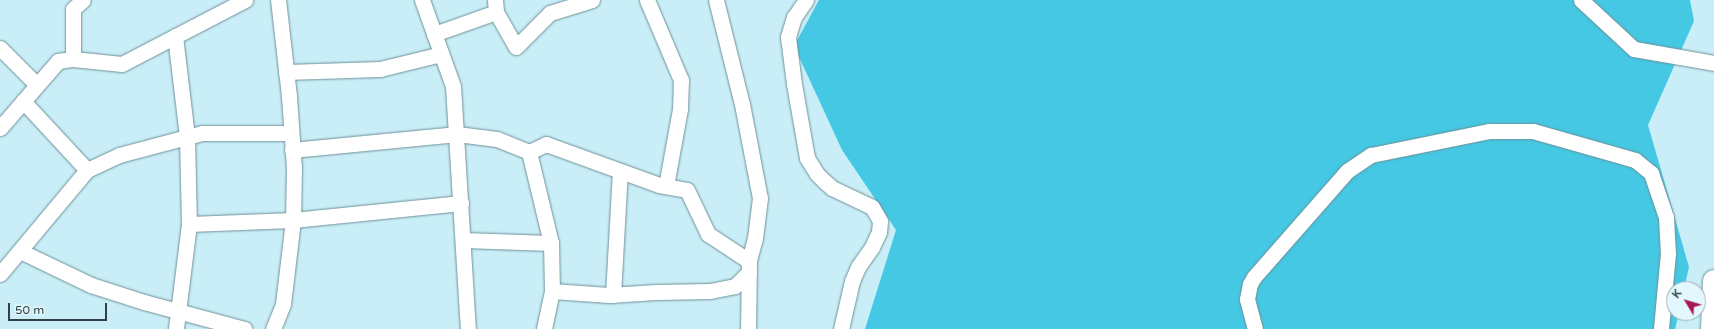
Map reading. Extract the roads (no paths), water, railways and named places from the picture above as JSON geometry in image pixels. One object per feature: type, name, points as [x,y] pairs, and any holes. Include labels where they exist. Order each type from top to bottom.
[{"type":"highway","points":[[1712,329],[1714,281]]},
{"type":"street","points":[[0,128],[58,61],[73,59],[122,64],[245,0]]},
{"type":"street","points":[[273,329],[283,304],[293,220],[291,133],[278,0]]},
{"type":"street","points":[[422,0],[453,86],[468,329]]},
{"type":"street","points":[[434,34],[496,6],[516,46],[550,13],[592,0]]},
{"type":"street","points":[[647,0],[681,80],[680,109],[666,186]]},
{"type":"street","points":[[716,0],[742,104],[760,198],[755,238],[749,266],[748,329]]},
{"type":"street","points":[[806,0],[794,18],[788,37],[794,84],[806,154],[812,166],[824,182],[832,188],[872,207],[880,221],[878,232],[872,247],[858,267],[852,281],[841,329]]},
{"type":"street","points":[[1581,0],[1634,49],[1714,63]]},
{"type":"street","points":[[73,59],[74,3]]},
{"type":"street","points":[[175,36],[187,137],[189,224],[176,329]]},
{"type":"street","points":[[0,48],[37,85]]},
{"type":"street","points":[[286,72],[380,69],[441,54]]},
{"type":"street","points":[[23,101],[87,170]]},
{"type":"street","points":[[1255,329],[1247,299],[1250,284],[1254,277],[1347,170],[1371,155],[1497,131],[1533,131],[1635,160],[1651,173],[1666,217],[1668,253],[1661,329]]},
{"type":"street","points":[[0,274],[87,170],[119,155],[202,133],[291,133]]},
{"type":"street","points":[[292,150],[456,134],[496,139],[530,152],[546,144],[620,171],[666,186],[687,190],[708,234],[749,266]]},
{"type":"street","points":[[530,152],[551,243],[552,291],[544,329]]},
{"type":"street","points":[[613,294],[620,171]]},
{"type":"street","points":[[189,224],[293,220],[461,203]]},
{"type":"street","points":[[463,240],[551,243]]},
{"type":"street","points":[[20,251],[91,285],[144,302],[244,329]]},
{"type":"street","points":[[552,291],[613,294],[710,291],[735,286],[749,266]]}]
